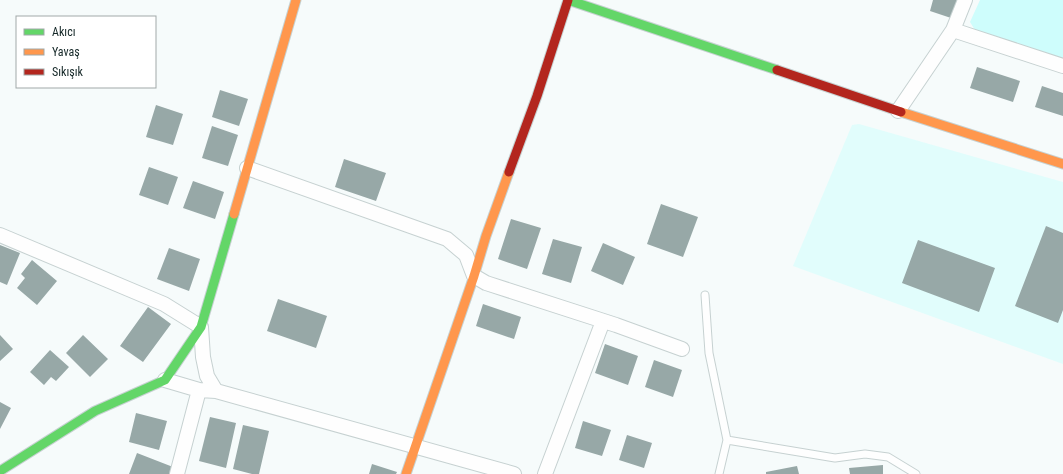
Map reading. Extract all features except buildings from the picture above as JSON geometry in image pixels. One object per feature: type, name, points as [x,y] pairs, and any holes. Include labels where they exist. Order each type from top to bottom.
[{"type":"street","points":[[0,471],[95,411],[165,380],[201,327],[296,0]]},
{"type":"street","points":[[406,474],[474,276],[486,236],[537,96],[568,0],[898,111],[1063,164]]},
{"type":"street","points":[[898,111],[953,30],[965,0]]},
{"type":"street","points":[[953,30],[1063,66]]},
{"type":"street","points":[[247,168],[446,240],[466,255],[474,276],[486,282],[682,349]]},
{"type":"street","points":[[0,235],[164,304],[201,327]]},
{"type":"street","points":[[544,474],[603,321]]},
{"type":"street","points":[[201,327],[203,358],[207,376],[216,392]]},
{"type":"street","points":[[165,380],[199,390],[216,392],[514,474]]},
{"type":"street","points":[[177,474],[199,390]]},
{"type":"lane","points":[[705,295],[709,353],[727,440],[719,474]]},
{"type":"lane","points":[[727,440],[835,458],[865,454],[888,457],[916,474]]},
{"type":"shaded area","points":[[980,0],[1063,0],[1063,59],[975,30],[970,22]]},
{"type":"shaded area","points":[[859,124],[1063,182],[1063,364],[793,266],[852,125]]},
{"type":"traffic: fast","points":[[568,0],[777,70]]},
{"type":"traffic: fast","points":[[0,471],[95,411],[165,380],[201,327],[234,214]]},
{"type":"traffic: slow","points":[[234,214],[296,0]]},
{"type":"traffic: slow","points":[[901,112],[1063,164]]},
{"type":"traffic: slow","points":[[406,474],[509,172]]},
{"type":"traffic: jam","points":[[509,172],[537,96],[568,0]]},
{"type":"traffic: jam","points":[[777,70],[901,112]]}]
